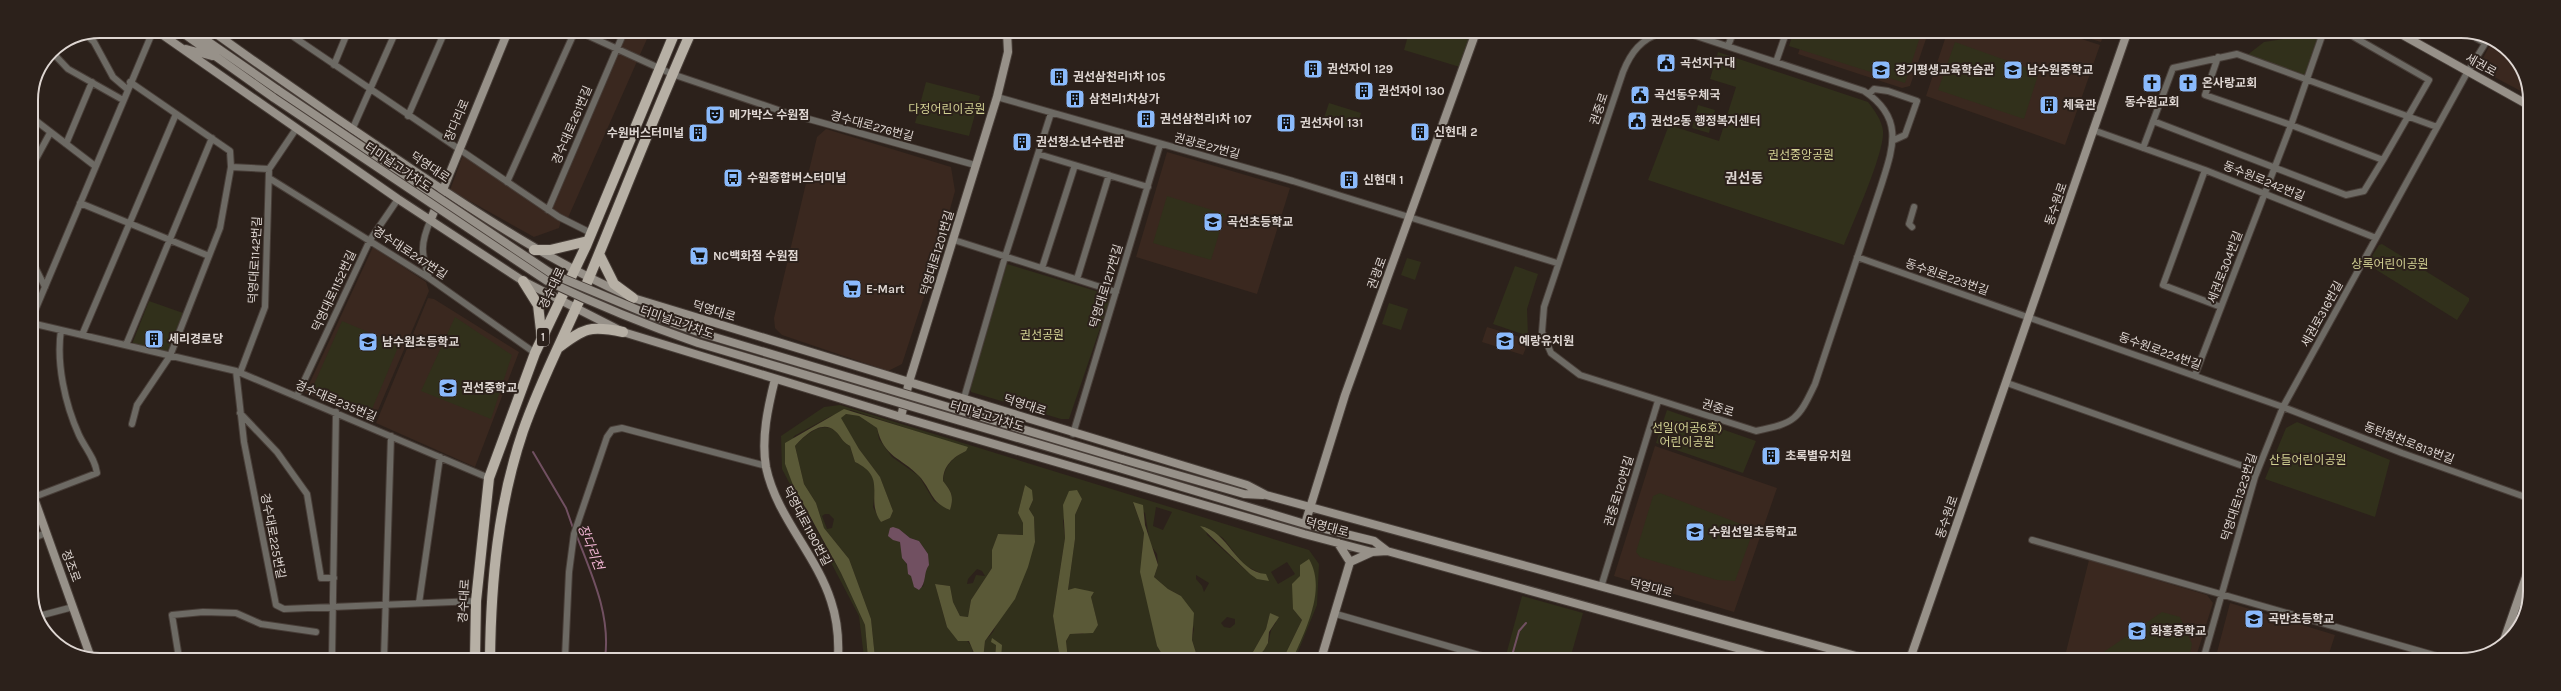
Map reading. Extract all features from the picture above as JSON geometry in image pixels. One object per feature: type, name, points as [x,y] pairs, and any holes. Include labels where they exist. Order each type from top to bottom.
[{"type":"main road","name":"덕영대로","points":[[167,38],[398,199],[431,219],[524,281],[623,332],[901,417],[1338,543],[1372,552],[1388,551]]},
{"type":"main road","points":[[192,38],[222,56]]},
{"type":"main road","points":[[201,38],[222,56]]},
{"type":"main road","points":[[210,38],[222,56]]},
{"type":"main road","name":"덕영대로","points":[[222,38],[352,130],[534,250],[589,279],[633,298],[964,398],[1073,434],[1247,485],[1266,495]]},
{"type":"main road","name":"장다리로","points":[[431,219],[505,38]]},
{"type":"main road","name":"경수대로","points":[[475,653],[476,601],[489,478],[535,353],[561,301],[590,237],[673,38]]},
{"type":"main road","name":"1","points":[[490,653],[491,601],[499,529],[509,479],[523,430],[556,349],[589,279],[672,74],[688,38]]},
{"type":"main road","name":"덕영대로1201번길","points":[[901,417],[909,382],[997,97],[1008,52],[1007,38]]},
{"type":"main road","name":"권광로","points":[[1305,524],[1346,395],[1474,38]]},
{"type":"main road","name":"동수원로","points":[[1912,653],[2030,317],[2124,38]]},
{"type":"main road","name":"세권로","points":[[2408,38],[2523,102]]},
{"type":"main road","points":[[178,46],[222,56]]},
{"type":"main road","name":"터미널고가차도","points":[[222,56],[278,90],[559,277],[650,316],[701,333],[1122,459]]},
{"type":"main road","name":"터미널고가차도","points":[[222,56],[274,98],[547,281],[592,303],[647,326],[698,343],[1119,468]]},
{"type":"main road","points":[[534,250],[550,250],[590,237]]},
{"type":"main road","points":[[599,254],[614,284],[633,298]]},
{"type":"main road","points":[[524,281],[538,305],[542,340]]},
{"type":"main road","points":[[556,349],[584,330],[602,328],[623,332]]},
{"type":"main road","name":"덕영대로1190번길","points":[[775,379],[766,415],[766,466],[779,502],[831,601],[838,628],[838,653]]},
{"type":"main road","name":"덕영대로","points":[[1122,459],[1244,494],[1266,495],[1310,506],[1845,653]]},
{"type":"main road","name":"덕영대로","points":[[1119,468],[1305,524],[1374,541],[1388,551],[1684,636],[1752,653]]},
{"type":"main road","name":"정조로","points":[[38,511],[89,652]]},
{"type":"main road","points":[[1323,653],[1336,614],[1350,562],[1338,543]]},
{"type":"main road","points":[[1350,562],[1372,552]]},
{"type":"main road","points":[[2506,633],[2523,585]]},
{"type":"street","points":[[38,304],[127,89],[150,38]]},
{"type":"street","points":[[295,38],[458,150],[590,237]]},
{"type":"street","points":[[334,65],[345,38]]},
{"type":"street","points":[[352,130],[393,38]]},
{"type":"street","points":[[408,116],[441,38]]},
{"type":"street","points":[[506,182],[573,38]]},
{"type":"street","name":"경수대로276번길","points":[[590,38],[672,74],[787,113],[975,165]]},
{"type":"street","name":"경수대로261번길","points":[[548,210],[621,38]]},
{"type":"street","name":"권중로","points":[[1646,38],[1630,55],[1623,72],[1557,263],[1541,320],[1542,332],[1551,353],[1580,375],[1756,431],[1784,425],[1796,418],[1815,384],[1894,140]]},
{"type":"street","points":[[1705,38],[1869,94],[1887,115],[1894,140],[1905,135],[1917,101],[1888,91],[1874,89],[1869,94]]},
{"type":"street","points":[[1728,46],[1731,38]]},
{"type":"street","points":[[1776,62],[1784,38]]},
{"type":"street","name":"세권로304번길","points":[[2195,375],[2292,125],[2321,38]]},
{"type":"street","points":[[2153,121],[2346,195],[2364,190],[2429,80],[2356,38]]},
{"type":"street","points":[[90,39],[94,42],[113,77],[127,89]]},
{"type":"street","name":"세권로316번길","points":[[2284,407],[2468,71],[2486,43]]},
{"type":"street","points":[[2143,148],[2173,68],[2237,54],[2437,128]]},
{"type":"street","points":[[56,56],[68,68],[123,100]]},
{"type":"street","points":[[2218,57],[2205,95],[2292,125],[2383,160]]},
{"type":"street","points":[[66,144],[92,82]]},
{"type":"street","points":[[130,82],[230,151],[231,167],[220,228],[210,256],[170,356],[137,404],[132,424]]},
{"type":"street","name":"권광로27번길","points":[[997,97],[1160,145],[1293,181],[1411,216],[1557,263]]},
{"type":"street","points":[[82,335],[128,223],[176,114]]},
{"type":"street","points":[[964,398],[1005,256],[1051,114]]},
{"type":"street","points":[[38,123],[95,166]]},
{"type":"street","points":[[231,167],[269,169],[296,129]]},
{"type":"street","name":"동수원로242번길","points":[[2093,130],[2205,170],[2376,238]]},
{"type":"street","points":[[38,155],[50,132]]},
{"type":"street","points":[[126,345],[212,138]]},
{"type":"street","name":"덕영대로1217번길","points":[[1073,434],[1160,145]]},
{"type":"street","points":[[1038,154],[1148,187]]},
{"type":"street","points":[[1042,268],[1074,165]]},
{"type":"street","name":"덕영대로1142번길","points":[[238,372],[265,307],[270,178],[269,169]]},
{"type":"street","points":[[2205,170],[2163,285],[2221,307]]},
{"type":"street","points":[[1077,279],[1109,175]]},
{"type":"street","name":"경수대로247번길","points":[[270,178],[429,278],[535,353]]},
{"type":"street","name":"덕영대로1152번길","points":[[297,396],[370,240],[398,199]]},
{"type":"street","points":[[80,203],[210,256]]},
{"type":"street","points":[[1912,227],[1909,224],[1914,207]]},
{"type":"street","points":[[429,278],[422,257],[422,239],[431,219]]},
{"type":"street","points":[[954,240],[1116,292]]},
{"type":"street","name":"동수원로223번길","points":[[1857,257],[2030,317]]},
{"type":"street","points":[[38,273],[45,287]]},
{"type":"street","name":"동수원로224번길","points":[[2030,317],[2284,407]]},
{"type":"street","name":"경수대로235번길","points":[[38,325],[238,372],[336,412],[489,478]]},
{"type":"street","points":[[38,492],[97,473],[96,464],[79,435],[66,397],[59,347],[62,330]]},
{"type":"street","name":"경수대로225번길","points":[[238,372],[240,413],[246,456],[276,605],[284,609],[476,601]]},
{"type":"street","points":[[2007,383],[2257,471]]},
{"type":"street","name":"권중로120번길","points":[[1601,587],[1658,401]]},
{"type":"street","name":"덕영대로1323번길","points":[[2205,653],[2257,471],[2284,407]]},
{"type":"street","name":"동탄원천로813번길","points":[[2284,407],[2402,453],[2523,496]]},
{"type":"street","points":[[332,653],[336,412]]},
{"type":"street","points":[[240,413],[277,452],[307,494],[321,578],[334,578]]},
{"type":"street","points":[[565,653],[569,572],[574,534],[607,437],[612,430],[622,428],[766,466]]},
{"type":"street","points":[[384,653],[391,436]]},
{"type":"street","points":[[419,603],[440,457]]},
{"type":"street","points":[[38,536],[46,533]]},
{"type":"street","points":[[2032,540],[2220,596],[2426,653]]},
{"type":"street","points":[[43,615],[73,607]]},
{"type":"street","points":[[178,653],[172,615],[203,612],[236,613],[261,624],[316,632]]},
{"type":"street","points":[[1336,614],[1472,653]]},
{"type":"shaded area","points":[[622,38],[647,38],[567,220],[550,209]]},
{"type":"shaded area","name":"경기평생교육학습관","points":[[1803,38],[1926,38],[1910,86],[1902,88],[1798,54]]},
{"type":"shaded area","name":"남수원중학교","points":[[1945,38],[2078,38],[2100,45],[2065,145],[1926,96]]},
{"type":"shaded area","points":[[2088,38],[2102,38],[2101,42]]},
{"type":"shaded area","points":[[2490,45],[2496,48],[2505,56],[2515,69],[2523,92],[2485,72],[2480,64]]},
{"type":"shaded area","points":[[826,129],[951,167],[955,191],[936,260],[902,364],[888,371],[782,335],[775,328],[774,318],[817,137]]},
{"type":"shaded area","name":"곡선초등학교","points":[[1167,152],[1290,188],[1257,294],[1136,257]]},
{"type":"shaded area","points":[[463,155],[561,221],[559,228],[534,237],[450,190]]},
{"type":"shaded area","name":"남수원초등학교","points":[[373,247],[426,282],[429,291],[373,422],[305,393]]},
{"type":"shaded area","name":"권선중학교","points":[[428,298],[434,299],[519,352],[475,467],[376,423]]},
{"type":"shaded area","name":"예랑유치원","points":[[1487,327],[1529,340],[1523,355],[1482,342]]},
{"type":"shaded area","points":[[844,409],[968,447],[966,451],[953,459],[947,466],[943,476],[943,481],[952,498],[950,510],[943,507],[935,499],[919,476],[889,451],[880,438],[877,428],[859,416],[846,414],[841,418],[859,449],[880,477],[893,511],[890,518],[881,522],[876,513],[874,482],[871,475],[865,468],[855,462],[850,446],[844,442],[835,431],[825,427],[819,428],[808,434],[795,446],[804,484],[816,503],[824,528],[849,559],[871,619],[874,653],[868,653],[865,625],[841,573],[793,485],[785,464],[785,443]]},
{"type":"shaded area","name":"수원선일초등학교","points":[[1655,446],[1777,488],[1734,612],[1614,576]]},
{"type":"shaded area","points":[[1025,485],[1032,490],[1033,500],[1029,509],[1034,517],[1035,542],[1028,567],[1015,599],[985,641],[984,653],[974,653],[969,641],[958,641],[947,627],[935,584],[950,586],[953,602],[960,616],[968,617],[971,600],[992,568],[992,550],[998,534],[1023,535],[1023,523],[1018,513]]},
{"type":"shaded area","points":[[1077,490],[1082,499],[1075,515],[1075,539],[1068,590],[1075,588],[1094,592],[1091,597],[1098,625],[1093,633],[1070,634],[1066,641],[1067,653],[1059,653],[1053,616],[1065,538],[1063,505],[1069,491]]},
{"type":"shaded area","points":[[1133,502],[1143,505],[1145,525],[1158,565],[1154,577],[1168,589],[1181,596],[1194,613],[1192,640],[1196,653],[1161,653],[1157,646],[1140,572],[1144,533]]},
{"type":"shaded area","points":[[1200,526],[1210,529],[1218,535],[1247,566],[1256,572],[1266,574],[1269,581],[1257,579],[1250,574]]},
{"type":"shaded area","points":[[893,527],[899,529],[910,538],[919,541],[928,554],[929,565],[923,584],[919,590],[914,587],[911,576],[908,574],[907,564],[902,558],[900,542],[893,540],[888,536],[890,528]]},
{"type":"shaded area","points":[[1309,559],[1314,571],[1316,584],[1315,597],[1308,623],[1296,653],[1286,653],[1302,620],[1293,609],[1292,584],[1300,576],[1300,565]]},
{"type":"shaded area","name":"화홍중학교","points":[[2089,560],[2207,595],[2213,603],[2197,653],[2066,653]]},
{"type":"shaded area","name":"곡반초등학교","points":[[2230,603],[2335,635],[2329,653],[2217,653]]},
{"type":"shaded area","points":[[1270,613],[1279,617],[1269,632],[1268,643],[1264,650],[1261,653],[1252,653],[1266,629]]},
{"type":"shaded area","points":[[992,638],[1002,645],[1001,653],[995,653],[996,645],[991,642]]},
{"type":"green space","points":[[1407,38],[1469,38],[1460,67],[1404,50]]},
{"type":"green space","name":"경기평생교육학습관","points":[[1791,38],[1920,38],[1905,83],[1789,46]]},
{"type":"green space","points":[[2289,38],[2318,38],[2305,78],[2246,56],[2264,42]]},
{"type":"green space","points":[[1955,42],[2039,72],[2024,119],[1938,90]]},
{"type":"green space","name":"권선중앙공원","points":[[1718,52],[1868,102],[1875,112],[1883,131],[1879,154],[1844,245],[1648,180],[1669,125],[1719,141],[1736,87],[1710,79]]},
{"type":"green space","name":"다정어린이공원","points":[[926,82],[980,96],[969,136],[915,123]]},
{"type":"green space","points":[[1329,103],[1361,113],[1356,130],[1323,121]]},
{"type":"green space","points":[[1698,105],[1715,110],[1709,133],[1692,128]]},
{"type":"green space","points":[[1167,196],[1225,214],[1211,260],[1153,243]]},
{"type":"green space","name":"상록어린이공원","points":[[2382,244],[2469,298],[2469,301],[2457,320],[2367,264],[2379,245]]},
{"type":"green space","points":[[1407,258],[1421,262],[1415,280],[1401,275]]},
{"type":"green space","name":"권선공원","points":[[1007,264],[1109,295],[1110,299],[1069,419],[1061,419],[971,392],[971,386]]},
{"type":"green space","points":[[1515,266],[1538,274],[1527,309],[1528,336],[1493,324]]},
{"type":"green space","points":[[149,301],[183,313],[167,352],[132,344]]},
{"type":"green space","points":[[1389,303],[1408,309],[1401,330],[1382,324]]},
{"type":"green space","points":[[455,317],[512,355],[491,419],[421,391]]},
{"type":"green space","points":[[342,321],[399,345],[370,414],[312,389]]},
{"type":"green space","points":[[840,405],[1309,550],[1319,564],[1317,605],[1297,653],[1295,653],[1313,607],[1300,576],[1293,609],[1302,620],[1286,653],[1261,653],[1267,645],[1271,630],[1276,623],[1270,613],[1266,629],[1252,653],[1196,653],[1192,640],[1194,629],[1181,596],[1168,589],[1154,577],[1158,565],[1157,554],[1150,544],[1145,513],[1133,503],[1144,533],[1142,552],[1157,646],[1161,653],[1067,653],[1066,641],[1070,634],[1082,634],[1098,625],[1091,597],[1094,592],[1068,590],[1075,539],[1075,515],[1082,499],[1076,490],[1063,521],[1065,538],[1053,616],[1059,653],[1001,653],[996,645],[995,653],[984,653],[985,641],[993,632],[1035,542],[1034,517],[1029,509],[1033,500],[1025,485],[1018,513],[1023,523],[1023,535],[998,534],[992,550],[992,568],[971,600],[968,617],[960,616],[953,602],[950,586],[935,584],[947,627],[966,640],[972,648],[973,653],[874,653],[871,619],[849,559],[824,528],[816,503],[804,484],[795,446],[808,434],[819,428],[825,427],[835,431],[844,442],[850,446],[855,462],[865,467],[873,476],[875,490],[873,507],[881,522],[890,518],[893,511],[880,477],[859,449],[840,418],[846,414],[859,416],[877,428],[879,439],[892,457],[919,476],[934,501],[950,510],[952,498],[943,481],[945,471],[953,459],[966,451],[961,446],[851,410],[831,416],[794,436],[785,464],[810,521],[841,573],[865,625],[868,653],[863,653],[859,616],[782,469],[781,436],[824,407]],"holes":[[[1156,507],[1172,512],[1163,530],[1153,526]],[[829,514],[834,519],[832,528],[827,529],[822,516]],[[1205,527],[1223,538],[1244,565],[1262,574],[1250,574],[1207,535]],[[899,529],[910,538],[919,541],[928,554],[923,587],[912,574],[905,560]],[[1287,562],[1295,574],[1278,584],[1271,572]],[[977,569],[982,571],[985,576],[976,575],[973,583],[967,584],[968,579]],[[1196,575],[1209,583],[1204,592],[1202,586],[1196,579]],[[1227,617],[1235,619],[1235,624],[1230,628],[1224,627],[1221,623]]]},
{"type":"green space","name":"선일(어공6호) 어린이공원","points":[[1667,410],[1756,441],[1743,473],[1656,443]]},
{"type":"green space","name":"산들어린이공원","points":[[2297,422],[2390,460],[2375,517],[2265,479],[2286,428]]},
{"type":"green space","points":[[1660,493],[1754,529],[1735,581],[1717,580],[1640,557],[1636,552],[1653,496]]},
{"type":"green space","points":[[1522,596],[1583,613],[1572,653],[1507,653]]},
{"type":"green space","points":[[2162,612],[2180,617],[2192,644],[2190,653],[2102,653]]},
{"type":"waterway","name":"장다리천","points":[[533,452],[566,508],[573,528]]},
{"type":"waterway","name":"장다리천","points":[[576,534],[593,579],[602,610],[605,626],[605,653]]},
{"type":"waterway","points":[[1513,653],[1519,631],[1526,623]]},
{"type":"place","name":"곡선지구대","points":[[1666,63]]},
{"type":"place","name":"권선자이 129","points":[[1313,69]]},
{"type":"place","name":"경기평생교육학습관","points":[[1881,70]]},
{"type":"place","name":"남수원중학교","points":[[2013,70]]},
{"type":"place","name":"권선삼천리1차 105","points":[[1059,77]]},
{"type":"place","name":"동수원교회","points":[[2152,83]]},
{"type":"place","name":"온사랑교회","points":[[2188,83]]},
{"type":"place","name":"권선자이 130","points":[[1364,91]]},
{"type":"place","name":"곡선동우체국","points":[[1640,95]]},
{"type":"place","name":"삼천리1차상가","points":[[1075,99]]},
{"type":"place","name":"체육관","points":[[2049,105]]},
{"type":"place","name":"메가박스 수원점","points":[[715,115]]},
{"type":"place","name":"권선삼천리1차 107","points":[[1146,119]]},
{"type":"place","name":"권선2동 행정복지센터","points":[[1637,121]]},
{"type":"place","name":"권선자이 131","points":[[1286,123]]},
{"type":"place","name":"신현대 2","points":[[1420,132]]},
{"type":"place","name":"수원버스터미널","points":[[698,133]]},
{"type":"place","name":"권선청소년수련관","points":[[1022,142]]},
{"type":"place","name":"수원종합버스터미널","points":[[733,178]]},
{"type":"place","name":"신현대 1","points":[[1349,180]]},
{"type":"place","name":"곡선초등학교","points":[[1213,222]]},
{"type":"place","name":"NC백화점 수원점","points":[[699,256]]},
{"type":"place","name":"E-Mart","points":[[852,289]]},
{"type":"place","name":"세리경로당","points":[[154,339]]},
{"type":"place","name":"예랑유치원","points":[[1505,341]]},
{"type":"place","name":"남수원초등학교","points":[[368,342]]},
{"type":"place","name":"권선중학교","points":[[448,388]]},
{"type":"place","name":"초록별유치원","points":[[1771,456]]},
{"type":"place","name":"수원선일초등학교","points":[[1695,532]]},
{"type":"place","name":"곡반초등학교","points":[[2254,619]]},
{"type":"place","name":"화홍중학교","points":[[2137,631]]},
{"type":"district","name":"권선동","points":[[1744,178]]}]
